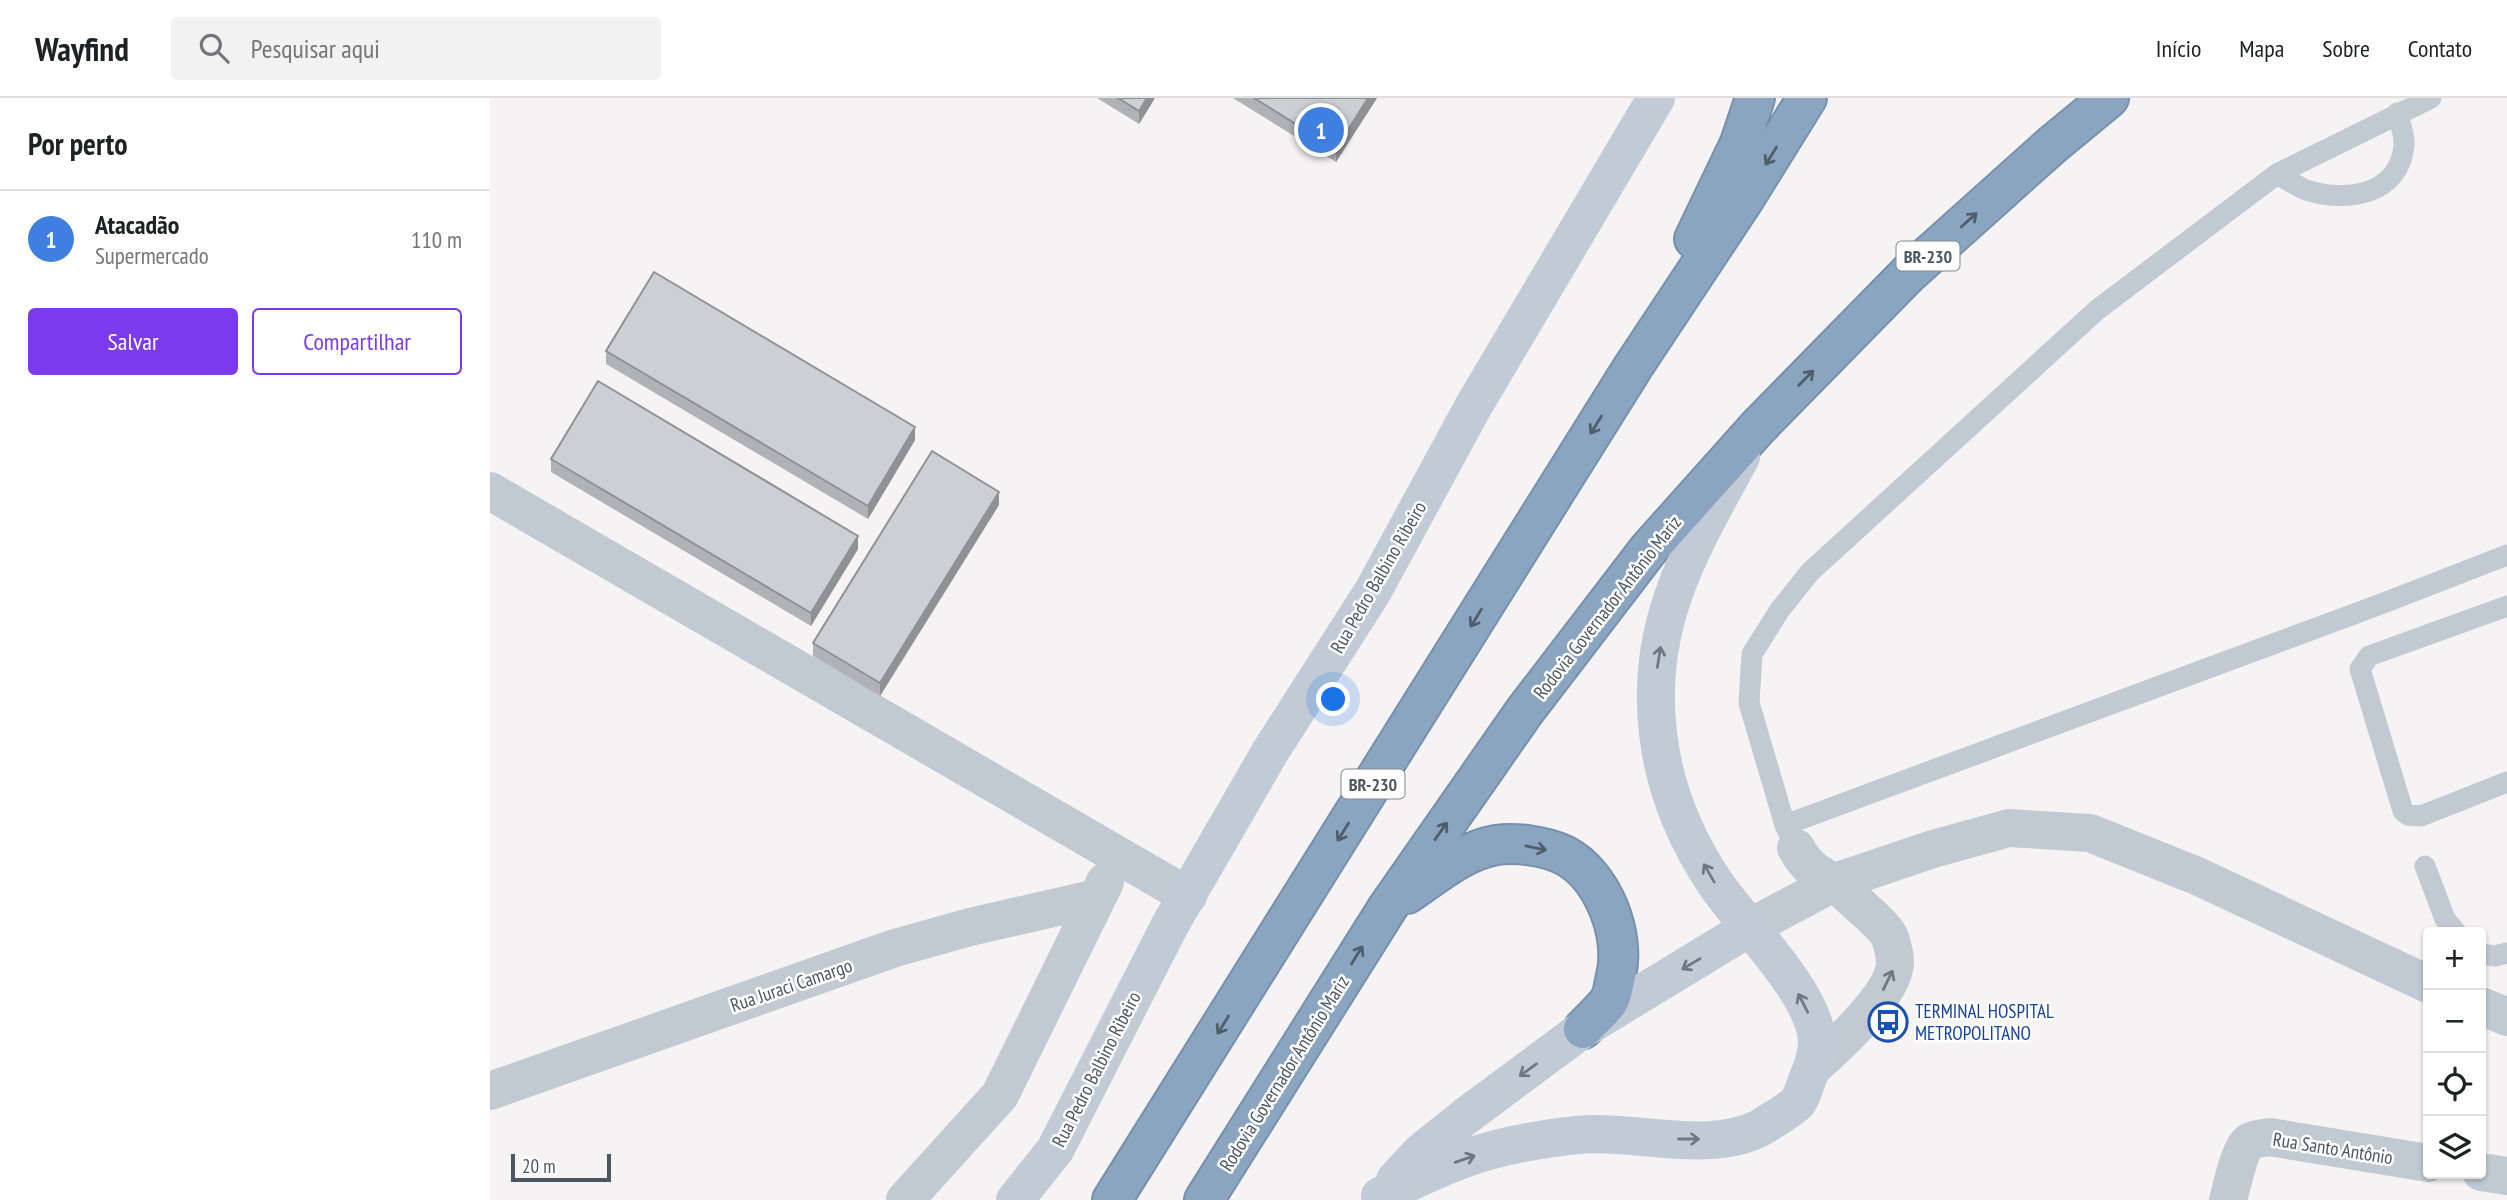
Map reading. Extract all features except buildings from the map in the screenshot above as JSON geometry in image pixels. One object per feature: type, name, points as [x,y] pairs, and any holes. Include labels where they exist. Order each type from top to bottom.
[{"type":"highway","points":[[1633,367],[1740,143],[1755,98]]},
{"type":"highway","name":"BR-230","points":[[1112,1200],[1633,367],[1743,201],[1807,98]]},
{"type":"highway","name":"Rodovia Governador Antônio Mariz","points":[[1204,1200],[1388,907],[1524,712],[1648,550],[1758,427],[1908,274],[2052,145],[2109,98]]},
{"type":"highway","points":[[1388,907],[1461,857],[1496,845],[1531,845],[1564,855],[1584,870],[1603,896],[1616,930],[1619,963],[1609,1000],[1583,1029]]},
{"type":"street","name":"Rua Pedro Balbino Ribeiro","points":[[1015,1200],[1055,1150],[1155,955],[1270,752],[1373,591],[1473,407],[1656,98]]},
{"type":"street","points":[[1378,1198],[1465,1158],[1533,1142],[1580,1135],[1723,1139],[1759,1128],[1798,1102],[1812,1068],[1817,1041],[1809,1015],[1793,983],[1714,882],[1687,833],[1666,781],[1658,733],[1655,679],[1666,614],[1692,547],[1758,427]]},
{"type":"street","points":[[490,491],[1188,896]]},
{"type":"street","points":[[1378,1198],[1421,1152],[1583,1029],[1749,928],[1835,882],[1933,849],[2009,828],[2090,833],[2197,876],[2423,982]]},
{"type":"street","points":[[1791,836],[1804,862],[1815,873],[1835,882],[1888,934],[1895,963],[1875,1004],[1842,1042],[1812,1068]]},
{"type":"street","points":[[905,1200],[1000,1094],[1117,855]]},
{"type":"street","name":"Rua Juraci Camargo","points":[[490,1091],[895,948],[970,927],[1097,898]]},
{"type":"street","points":[[2486,1008],[2507,1017]]},
{"type":"street","name":"Rua Santo Antônio","points":[[2228,1200],[2243,1150],[2248,1143],[2258,1138],[2270,1137],[2423,1162]]},
{"type":"street","points":[[2486,1173],[2507,1176]]},
{"type":"lane","points":[[2431,98],[2277,174],[2097,310],[1810,572],[1779,611],[1752,654],[1749,703],[1791,836],[2507,555]]},
{"type":"lane","points":[[2277,174],[2305,189],[2338,197],[2365,194],[2393,178],[2401,162],[2405,143],[2397,113]]},
{"type":"lane","points":[[2507,606],[2370,656],[2360,669],[2403,811],[2408,815],[2421,816],[2507,782]]},
{"type":"lane","points":[[2425,866],[2445,919],[2452,927]]},
{"type":"lane","points":[[2486,955],[2507,953]]},
{"type":"place","name":"Atacadão","points":[[1321,130]]},
{"type":"place","name":"TERMINAL HOSPITAL METROPOLITANO","points":[[1888,1022]]}]
